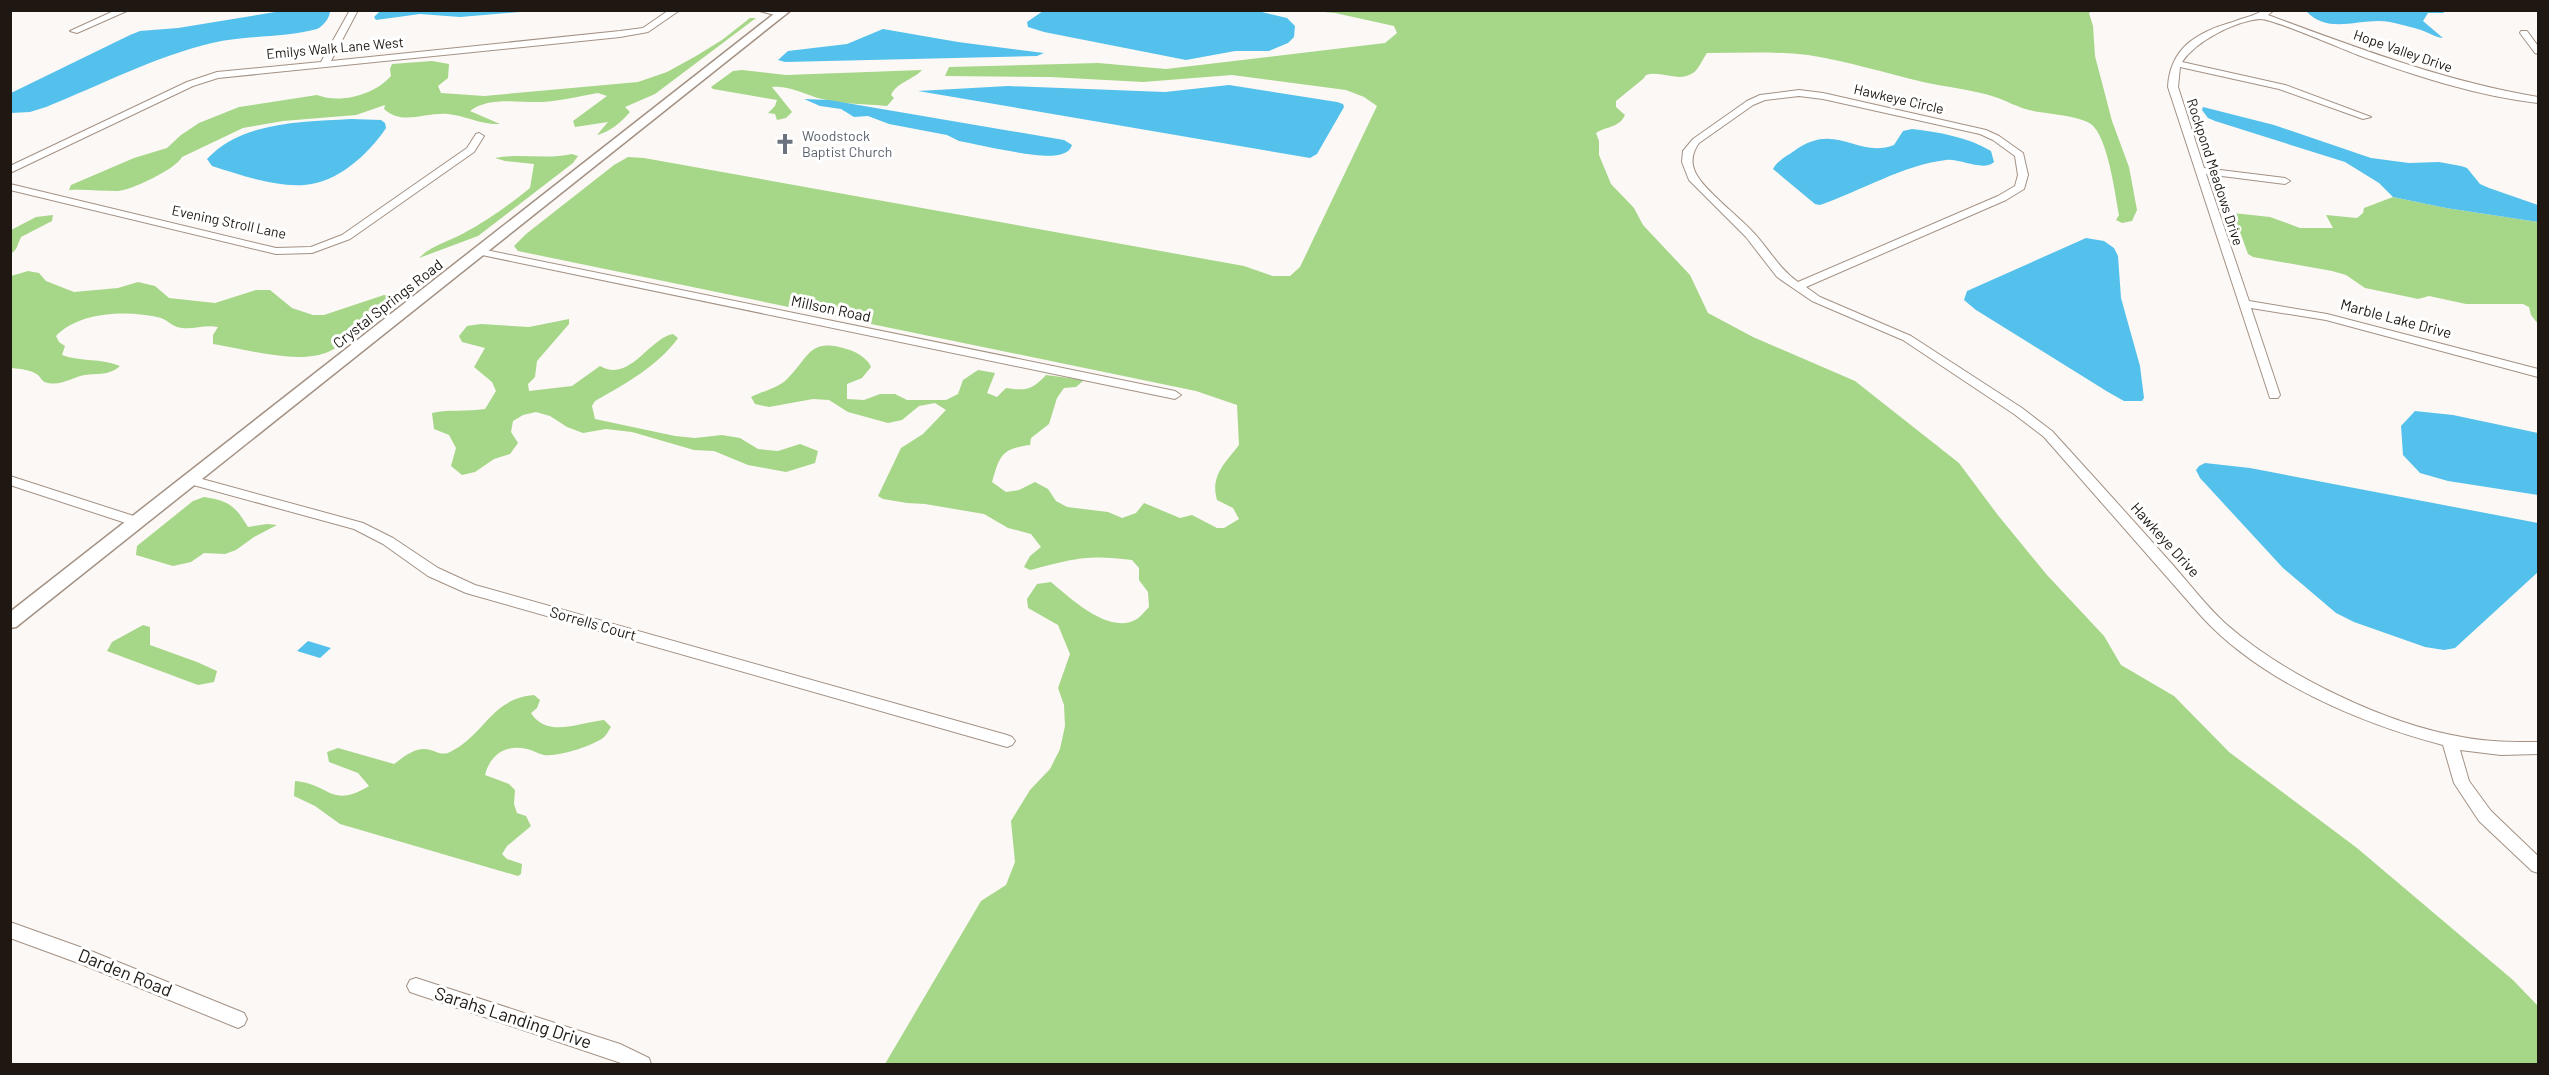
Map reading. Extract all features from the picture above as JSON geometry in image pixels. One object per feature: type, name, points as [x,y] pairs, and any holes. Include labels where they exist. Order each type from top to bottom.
[{"type":"street","points":[[74,31],[124,10]]},
{"type":"street","points":[[325,63],[354,10]]},
{"type":"street","name":"Emilys Walk Lane West","points":[[10,170],[190,84],[217,75],[620,34],[645,30],[676,10]]},
{"type":"street","points":[[759,10],[784,12]]},
{"type":"street","name":"Crystal Springs Road","points":[[10,622],[784,12]]},
{"type":"street","points":[[2266,14],[2225,26],[2201,37],[2188,47],[2176,63],[2282,87],[2366,117]]},
{"type":"street","name":"Hope Valley Drive","points":[[2266,14],[2445,81],[2487,92],[2538,100]]},
{"type":"street","points":[[2524,33],[2538,51]]},
{"type":"street","name":"Rockpond Meadows Drive","points":[[2176,63],[2172,76],[2173,87],[2274,395]]},
{"type":"street","name":"Hawkeye Circle","points":[[1780,94],[1823,96],[1983,132],[2020,154],[2024,175],[2020,187],[2002,198],[1798,286],[1781,275],[1750,235],[1693,178],[1687,162],[1688,151],[1696,141],[1750,103],[1763,97],[1780,94]]},
{"type":"street","name":"Evening Stroll Lane","points":[[10,188],[276,250],[312,250],[346,237],[471,150],[479,136]]},
{"type":"street","points":[[2200,170],[2285,181]]},
{"type":"street","name":"Millson Road","points":[[481,252],[1175,395]]},
{"type":"street","name":"Hawkeye Drive","points":[[1798,286],[1837,309],[1880,325],[1906,339],[2018,411],[2048,434],[2221,627],[2262,659],[2303,684],[2422,735],[2520,751],[2538,748]]},
{"type":"street","name":"Marble Lake Drive","points":[[2243,303],[2327,317],[2538,373]]},
{"type":"street","points":[[10,480],[138,522]]},
{"type":"street","name":"Sorrells Court","points":[[191,480],[358,526],[388,541],[433,572],[471,590],[1007,741]]},
{"type":"street","points":[[2450,741],[2462,783],[2485,816],[2538,866]]},
{"type":"street","name":"Darden Road","points":[[10,930],[238,1019]]},
{"type":"street","name":"Sarahs Landing Drive","points":[[416,986],[620,1053],[642,1065]]},
{"type":"green space","points":[[1302,10],[2092,11],[2089,13],[2093,26],[2095,56],[2112,121],[2129,167],[2137,210],[2132,221],[2122,223],[2116,220],[2119,215],[2106,153],[2097,131],[2091,124],[2070,117],[2029,110],[1978,92],[1923,82],[1808,55],[1707,53],[1695,71],[1687,76],[1646,75],[1616,101],[1616,107],[1625,115],[1622,119],[1616,125],[1596,133],[1599,141],[1599,155],[1611,184],[1634,208],[1643,225],[1690,275],[1708,313],[1753,337],[1855,381],[1959,463],[2047,575],[2104,636],[2121,665],[2174,696],[2229,752],[2357,848],[2513,980],[2538,1006],[2538,1064],[885,1064],[981,901],[1006,885],[1015,862],[1011,821],[1030,790],[1050,769],[1060,749],[1065,726],[1064,705],[1058,688],[1070,654],[1058,625],[1028,608],[1027,599],[1037,584],[1051,582],[1090,612],[1113,622],[1124,623],[1137,619],[1149,607],[1148,592],[1139,580],[1139,568],[1132,560],[1103,557],[1080,559],[1030,570],[1024,567],[1030,556],[1041,547],[1031,534],[1008,528],[984,514],[883,499],[878,496],[901,448],[923,434],[946,410],[935,403],[919,406],[902,420],[888,423],[848,412],[829,400],[813,399],[769,407],[755,404],[751,397],[785,381],[811,351],[825,346],[836,346],[853,351],[870,364],[871,367],[862,378],[847,384],[847,399],[864,400],[880,394],[895,394],[907,400],[946,400],[958,394],[963,380],[978,370],[995,373],[987,393],[997,397],[1006,388],[1024,389],[1037,384],[1046,375],[1084,380],[1076,387],[1064,388],[1057,398],[1049,424],[1031,438],[1030,445],[1007,451],[1003,455],[992,482],[1006,492],[1019,490],[1035,482],[1048,489],[1056,501],[1067,507],[1108,512],[1122,518],[1136,513],[1144,503],[1180,518],[1192,515],[1217,528],[1224,528],[1239,519],[1233,508],[1217,500],[1215,491],[1220,470],[1239,445],[1237,405],[1196,391],[518,251],[514,246],[614,165],[628,157],[644,158],[1244,266],[1273,276],[1290,276],[1300,267],[1377,106],[1364,97],[1346,90],[1232,75],[1143,82],[1050,77],[945,76],[949,67],[1098,63],[1166,69],[1385,43],[1397,33],[1394,26],[1335,13]]},
{"type":"green space","points":[[750,18],[756,18],[655,94],[625,107],[630,112],[627,116],[602,134],[597,135],[608,122],[575,127],[573,121],[607,96],[598,93],[563,100],[486,103],[470,111],[500,124],[448,114],[398,117],[384,109],[385,105],[356,115],[283,121],[243,128],[182,157],[152,179],[132,187],[117,191],[69,190],[71,185],[134,158],[167,148],[199,123],[239,107],[317,95],[326,98],[346,98],[366,93],[384,83],[391,76],[392,64],[432,61],[449,64],[448,78],[438,86],[441,93],[484,96],[638,82],[667,72],[696,56],[722,40]]},
{"type":"green space","points":[[922,70],[897,87],[891,95],[894,98],[887,106],[830,101],[791,89],[772,87],[792,112],[786,118],[777,120],[775,114],[768,113],[777,100],[711,87],[733,71],[786,75]]},
{"type":"green space","points":[[572,154],[578,156],[573,163],[478,236],[419,258],[481,223],[530,188],[534,164],[495,158]]},
{"type":"green space","points":[[2393,197],[2446,208],[2538,222],[2538,324],[2531,315],[2529,307],[2523,304],[2466,304],[2429,296],[2418,299],[2365,288],[2346,275],[2332,271],[2253,257],[2248,254],[2233,213],[2270,217],[2300,228],[2333,228],[2326,215],[2357,218],[2363,213],[2364,208]]},
{"type":"green space","points":[[53,215],[52,221],[21,237],[11,254],[11,230],[36,217]]},
{"type":"green space","points":[[28,271],[39,273],[46,281],[74,292],[118,288],[138,282],[155,286],[169,298],[215,303],[256,290],[270,290],[292,308],[313,315],[324,315],[384,295],[396,297],[392,304],[336,348],[316,356],[302,357],[271,355],[213,344],[213,335],[218,327],[182,328],[161,318],[148,315],[120,314],[91,317],[66,328],[56,336],[65,346],[62,355],[120,366],[108,373],[85,375],[53,384],[44,382],[32,372],[11,368],[11,276]]},
{"type":"green space","points":[[569,319],[569,324],[537,361],[535,377],[528,384],[529,391],[572,386],[600,366],[611,370],[621,369],[673,334],[678,338],[661,357],[640,374],[595,401],[592,406],[595,419],[675,436],[695,438],[722,435],[740,438],[758,449],[778,451],[800,444],[818,451],[815,463],[786,472],[748,465],[714,451],[694,450],[632,432],[606,429],[583,433],[567,427],[550,416],[536,412],[523,415],[513,421],[511,432],[518,443],[510,454],[494,459],[475,472],[462,475],[451,466],[456,448],[449,435],[434,429],[432,413],[485,409],[496,391],[492,382],[474,367],[485,348],[462,342],[459,336],[467,326],[481,324],[529,327]]},
{"type":"green space","points":[[204,497],[220,500],[231,506],[248,527],[277,525],[236,550],[225,554],[204,553],[191,562],[173,566],[136,555],[137,546],[193,501]]},
{"type":"green space","points":[[143,625],[150,627],[150,645],[217,671],[214,682],[198,685],[107,651],[112,642]]},
{"type":"green space","points":[[534,695],[540,700],[537,708],[531,713],[538,721],[546,725],[565,727],[604,720],[611,727],[603,738],[575,750],[558,754],[544,755],[519,748],[505,750],[495,757],[487,768],[485,775],[509,784],[515,790],[514,804],[517,813],[526,816],[531,826],[507,846],[502,854],[507,859],[522,864],[521,874],[518,876],[340,824],[315,806],[294,796],[295,781],[307,783],[338,795],[356,793],[369,786],[358,773],[329,762],[327,752],[338,748],[394,764],[419,749],[440,753],[450,752],[462,745],[507,703]]},
{"type":"water","points":[[381,10],[531,11],[460,17],[420,14],[376,20],[374,17]]},
{"type":"water","points":[[281,11],[330,11],[326,22],[317,29],[292,34],[225,40],[190,49],[46,107],[30,112],[11,113],[11,93],[140,31],[178,28]]},
{"type":"water","points":[[1043,11],[1262,12],[1287,18],[1295,26],[1294,37],[1288,43],[1269,51],[1235,51],[1186,60],[1028,27],[1027,22]]},
{"type":"water","points":[[2306,11],[2443,11],[2444,13],[2428,13],[2423,21],[2443,38],[2390,22],[2325,23]]},
{"type":"water","points":[[883,29],[1044,53],[1037,56],[785,62],[778,60],[788,51],[847,44]]},
{"type":"water","points":[[1229,85],[1337,102],[1343,104],[1344,107],[1317,154],[1310,158],[918,91],[1008,86],[1165,92]]},
{"type":"water","points":[[804,99],[829,100],[1064,140],[1072,145],[1070,150],[1053,156],[1012,152],[959,141],[947,135],[889,124],[868,116],[854,117],[841,109],[820,106]]},
{"type":"water","points":[[2203,107],[2274,125],[2371,158],[2409,163],[2439,162],[2467,168],[2480,184],[2538,205],[2538,222],[2446,208],[2393,197],[2379,183],[2345,162],[2215,121],[2208,118],[2202,110]]},
{"type":"water","points":[[351,119],[381,120],[385,123],[386,128],[371,148],[351,166],[316,183],[292,185],[269,182],[212,166],[207,159],[221,146],[255,130],[294,123]]},
{"type":"water","points":[[1912,129],[1973,142],[1991,151],[1994,162],[1984,166],[1951,160],[1930,163],[1898,173],[1820,205],[1815,204],[1773,169],[1782,159],[1809,142],[1834,139],[1881,148],[1894,145],[1903,131]]},
{"type":"water","points":[[2086,238],[2104,241],[2114,248],[2118,256],[2121,298],[2140,366],[2144,398],[2142,401],[2124,401],[2108,392],[1976,310],[1964,300],[1967,291]]},
{"type":"water","points":[[2415,411],[2453,415],[2538,433],[2538,495],[2448,481],[2420,473],[2403,455],[2401,426]]},
{"type":"water","points":[[2205,463],[2250,468],[2538,523],[2538,572],[2455,648],[2444,650],[2425,647],[2354,622],[2336,613],[2283,568],[2200,478],[2196,470]]},
{"type":"water","points":[[308,641],[331,648],[320,658],[297,651]]},
{"type":"place","name":"Woodstock Baptist Church","points":[[785,144]]}]
